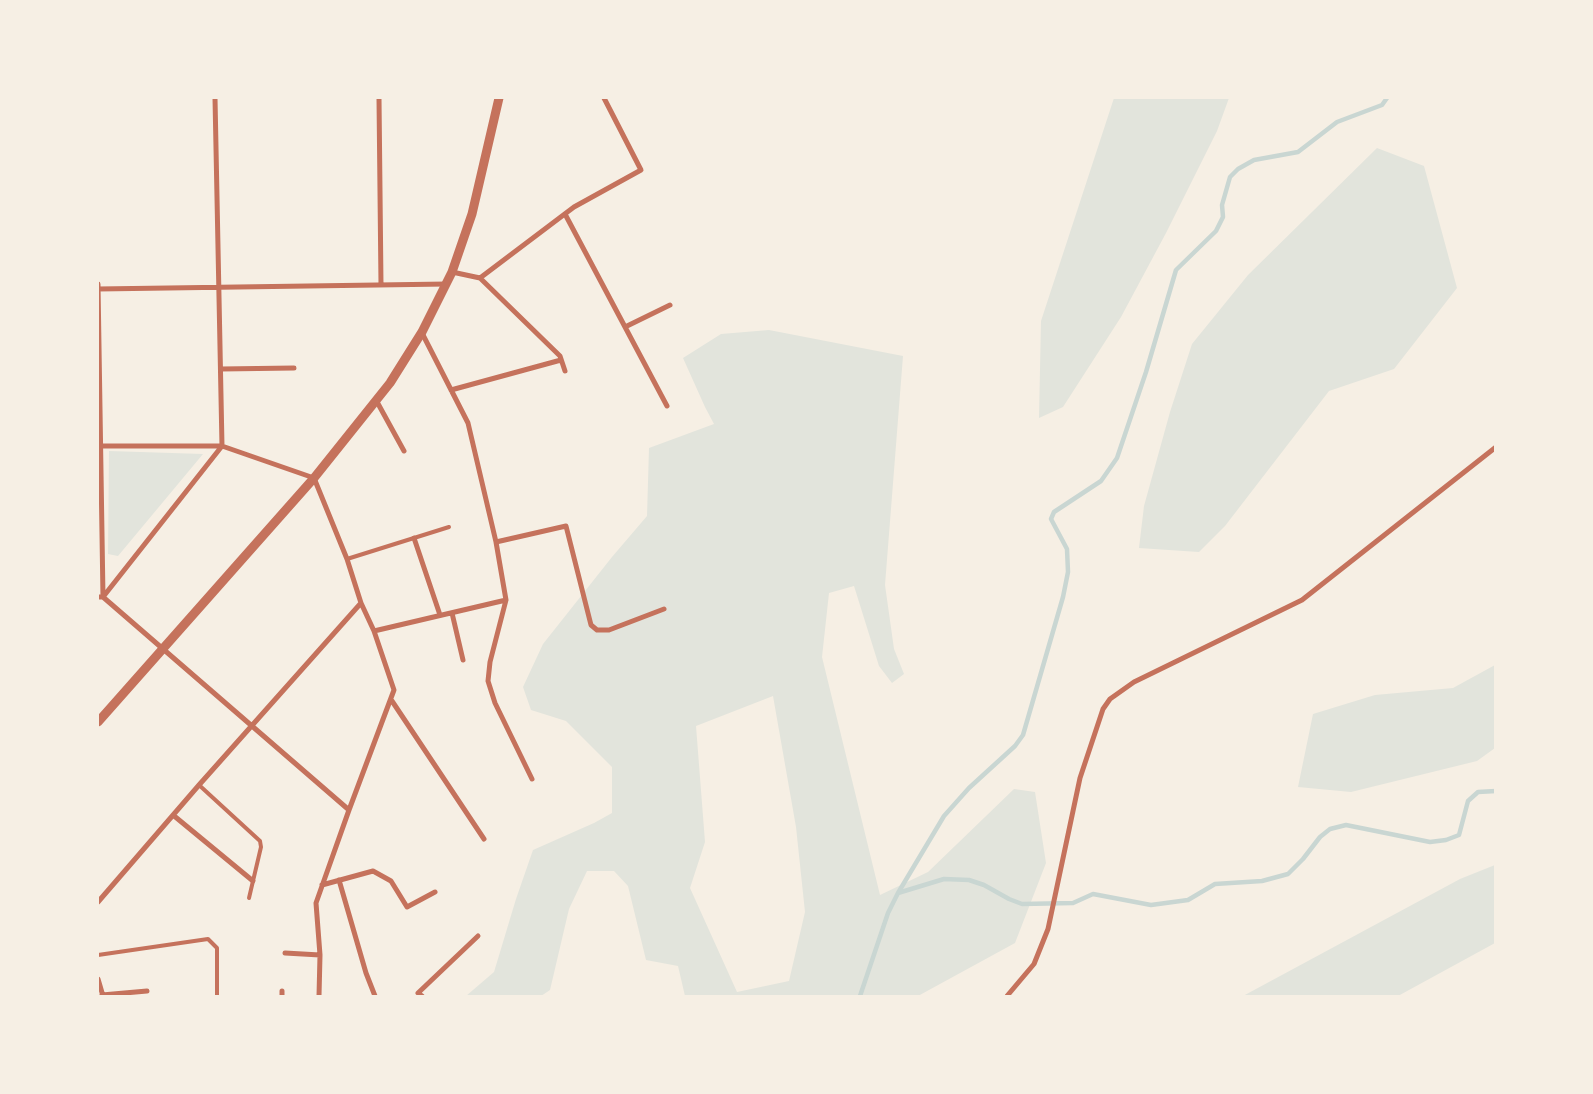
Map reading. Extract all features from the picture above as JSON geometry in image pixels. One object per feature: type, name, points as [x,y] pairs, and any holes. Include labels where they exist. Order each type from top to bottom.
[{"type":"street","points":[[100,597],[222,446],[215,98]]},
{"type":"street","points":[[379,98],[381,285]]},
{"type":"street","points":[[98,722],[314,478],[390,383],[422,332],[452,272],[472,214],[499,98]]},
{"type":"street","points":[[480,278],[574,207],[641,170],[604,98]]},
{"type":"street","points":[[565,214],[667,406]]},
{"type":"street","points":[[452,272],[480,278],[560,356],[564,371]]},
{"type":"street","points":[[98,284],[101,446],[100,597]]},
{"type":"street","points":[[98,289],[447,284]]},
{"type":"street","points":[[625,327],[670,305]]},
{"type":"street","points":[[422,332],[468,423],[496,542],[506,600],[490,662],[488,681],[496,703],[532,779]]},
{"type":"street","points":[[451,390],[561,360]]},
{"type":"street","points":[[221,369],[294,368]]},
{"type":"street","points":[[376,400],[404,451]]},
{"type":"street","points":[[101,446],[222,446],[314,478],[347,559],[394,690],[392,701],[349,810],[316,903],[320,955],[320,996]]},
{"type":"street","points":[[1007,996],[1034,964],[1048,928],[1080,778],[1103,709],[1110,699],[1134,682],[1302,600],[1496,447]]},
{"type":"street","points":[[496,542],[566,526],[591,625],[597,630],[609,630],[664,609]]},
{"type":"street","points":[[414,538],[440,615]]},
{"type":"street","points":[[100,597],[162,648],[349,810]]},
{"type":"street","points":[[374,631],[506,600]]},
{"type":"street","points":[[98,902],[199,785],[362,603]]},
{"type":"street","points":[[452,613],[463,660]]},
{"type":"street","points":[[392,701],[484,839]]},
{"type":"street","points":[[173,815],[253,881]]},
{"type":"street","points":[[322,885],[373,871],[391,881],[407,907],[435,892]]},
{"type":"street","points":[[339,880],[366,973],[375,996]]},
{"type":"street","points":[[422,996],[418,993],[478,936]]},
{"type":"street","points":[[285,953],[320,955]]},
{"type":"street","points":[[98,979],[103,996],[146,991]]},
{"type":"lane","points":[[347,559],[449,527]]},
{"type":"lane","points":[[199,785],[260,841],[261,847],[249,898]]},
{"type":"lane","points":[[98,956],[208,939],[216,948],[217,996]]},
{"type":"shaded area","points":[[1114,98],[1229,98],[1217,131],[1121,317],[1063,407],[1039,418],[1041,321]]},
{"type":"shaded area","points":[[1377,148],[1424,166],[1457,288],[1394,369],[1329,391],[1225,526],[1199,552],[1139,548],[1144,506],[1170,412],[1192,344],[1248,275]]},
{"type":"shaded area","points":[[769,330],[903,356],[885,585],[894,649],[904,674],[892,683],[879,666],[854,586],[829,593],[822,657],[880,895],[928,872],[1014,789],[1035,792],[1046,863],[1015,943],[918,996],[685,996],[678,966],[646,960],[628,886],[614,871],[587,871],[569,909],[550,990],[541,996],[466,996],[494,972],[533,850],[612,813],[612,767],[566,721],[531,710],[523,687],[543,644],[647,516],[649,448],[714,424],[683,358],[721,334]],"holes":[[[773,696],[796,827],[805,912],[789,981],[737,992],[690,888],[705,842],[696,726]]]},
{"type":"shaded area","points":[[109,451],[203,454],[118,556],[108,554]]},
{"type":"shaded area","points":[[1495,665],[1495,748],[1477,761],[1351,792],[1298,787],[1313,714],[1375,695],[1453,688]]},
{"type":"shaded area","points":[[1495,865],[1495,943],[1398,996],[1243,996],[1460,879]]},
{"type":"waterway","points":[[860,996],[888,913],[944,816],[969,788],[1015,746],[1023,735],[1063,597],[1068,572],[1067,549],[1051,519],[1054,512],[1101,481],[1117,458],[1146,372],[1176,270],[1216,231],[1223,217],[1222,205],[1230,177],[1238,169],[1254,160],[1298,152],[1337,122],[1382,105],[1387,98]]},
{"type":"waterway","points":[[898,893],[944,879],[969,880],[984,885],[1022,904],[1073,903],[1093,894],[1151,905],[1188,900],[1215,884],[1262,881],[1288,874],[1303,859],[1320,837],[1330,829],[1346,825],[1430,842],[1446,840],[1459,835],[1468,801],[1478,792],[1496,791]]}]
